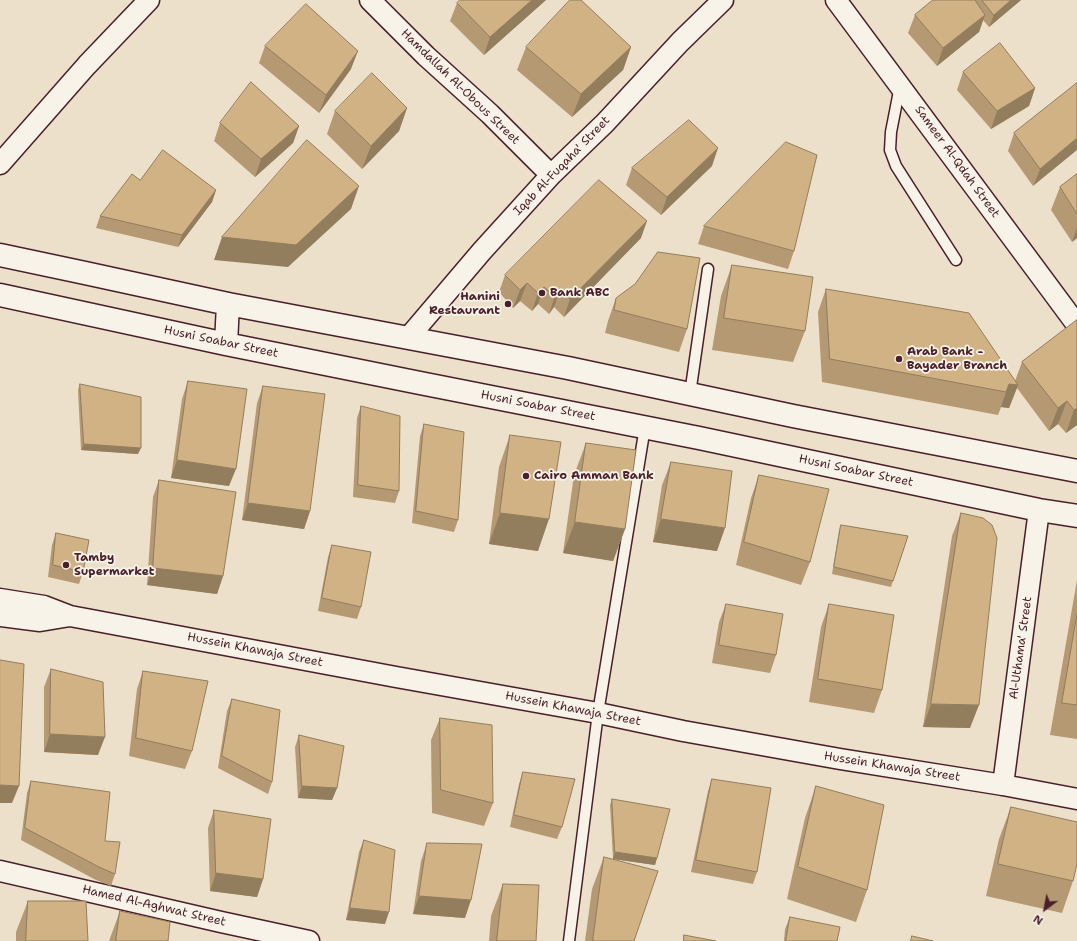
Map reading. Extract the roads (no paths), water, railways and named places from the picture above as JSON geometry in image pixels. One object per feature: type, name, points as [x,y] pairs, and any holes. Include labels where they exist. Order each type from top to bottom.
[{"type":"main road","points":[[0,255],[228,304],[568,368],[793,416],[1077,471]]},
{"type":"main road","name":"Husni Soabar Street","points":[[0,295],[226,344],[645,427],[1040,510],[1077,516]]},
{"type":"main road","points":[[226,344],[228,304]]},
{"type":"street","points":[[0,164],[148,0]]},
{"type":"street","name":"Hamdallah Al-Obous Street","points":[[370,0],[426,56],[490,114],[551,175]]},
{"type":"street","name":"Iqab Al-Fuqaha' Street","points":[[408,338],[482,251],[551,175],[605,123],[680,42],[723,0]]},
{"type":"street","name":"Sameer Al-Qdah Street","points":[[836,0],[1077,325]]},
{"type":"street","name":"Al-Uthama' Street","points":[[1003,785],[1040,510]]},
{"type":"street","name":"Hussein Khawaja Street","points":[[0,599],[44,606],[70,616],[388,676],[598,713],[683,731],[840,759],[1003,785],[1077,799]]},
{"type":"street","name":"Hussein Khawaja Street","points":[[0,616],[40,621],[70,616]]},
{"type":"street","name":"Hamed Al-Aghwat Street","points":[[0,871],[309,941]]},
{"type":"lane","points":[[900,85],[891,132],[890,150],[896,166],[956,260]]},
{"type":"lane","points":[[690,394],[708,269]]},
{"type":"lane","points":[[569,941],[598,713],[645,427]]},
{"type":"place","name":"Bank ABC","points":[[542,293]]},
{"type":"place","name":"Hanini Restaurant","points":[[508,304]]},
{"type":"place","name":"Arab Bank - Bayader Branch","points":[[899,359]]},
{"type":"place","name":"Cairo Amman Bank","points":[[526,476]]},
{"type":"place","name":"Tamby Supermarket","points":[[66,565]]}]
